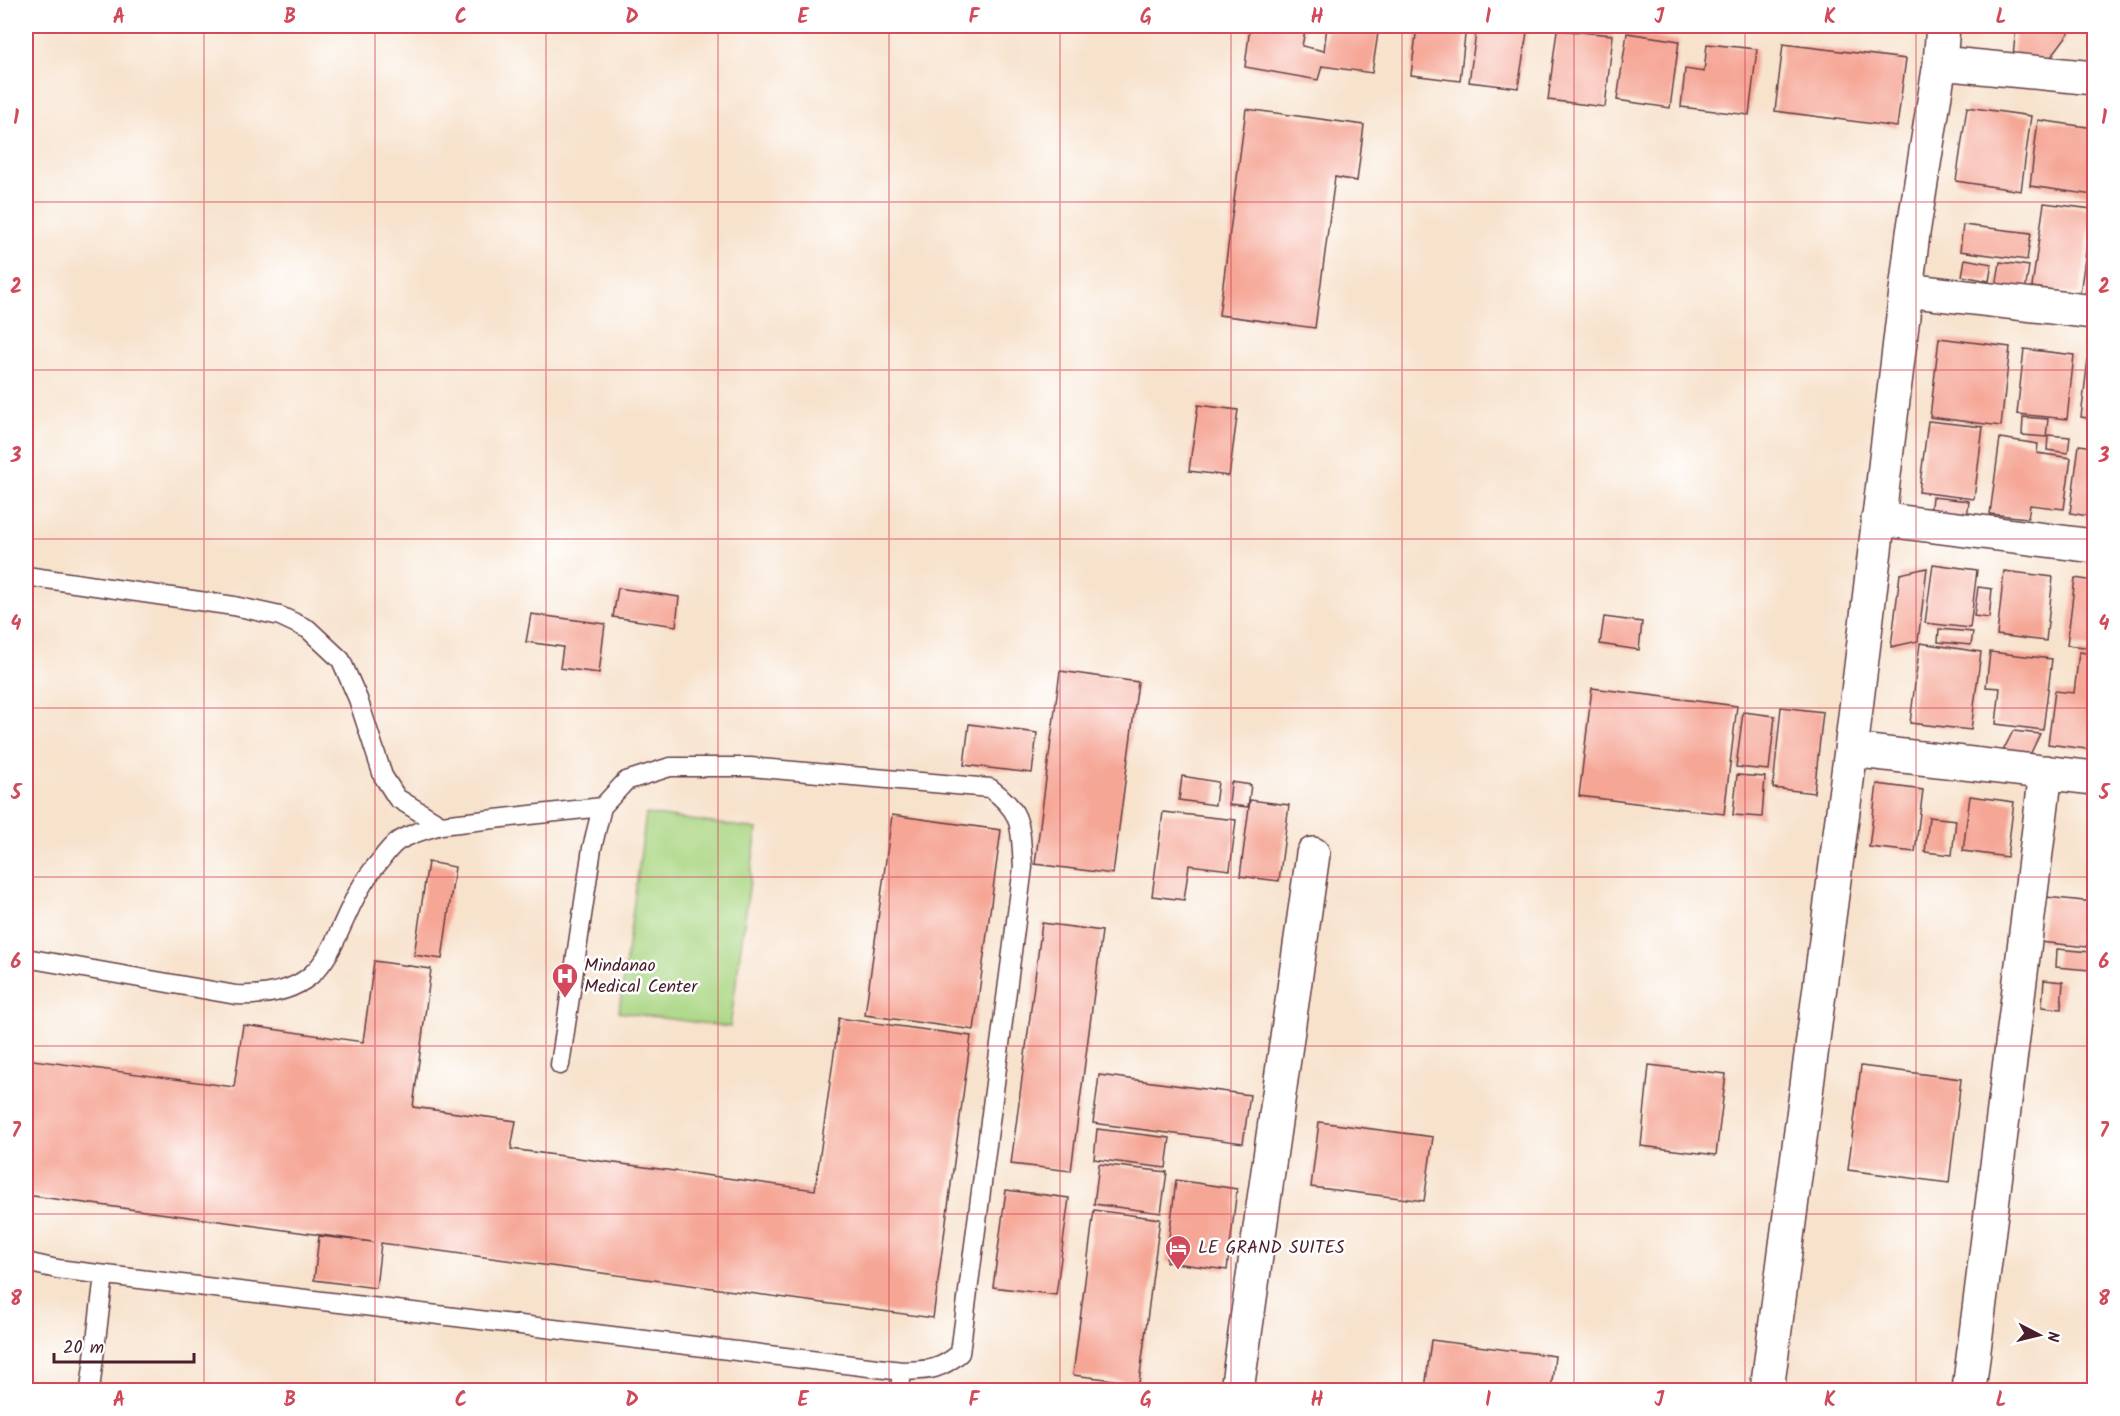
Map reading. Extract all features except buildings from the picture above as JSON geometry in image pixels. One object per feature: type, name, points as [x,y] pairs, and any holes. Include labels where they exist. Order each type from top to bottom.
[{"type":"street","points":[[1767,1390],[1851,750],[1906,290],[1940,63],[1943,26]]},
{"type":"street","points":[[1940,63],[2094,78]]},
{"type":"street","points":[[1906,290],[2094,312]]},
{"type":"street","points":[[1878,519],[2094,546]]},
{"type":"street","points":[[1851,750],[2094,778]]},
{"type":"street","points":[[1969,1390],[2046,772]]},
{"type":"street","points":[[1237,1390],[1313,854]]},
{"type":"lane","points":[[26,576],[234,606],[280,616],[308,629],[341,660],[358,699],[383,776],[397,798],[441,825]]},
{"type":"lane","points":[[26,1262],[104,1275],[902,1371],[929,1370],[944,1366],[960,1353],[1023,867],[1020,823],[1008,802],[990,788],[750,767],[670,767],[626,781],[602,807],[592,848],[560,1065]]},
{"type":"lane","points":[[26,958],[236,995],[263,996],[288,989],[312,976],[331,951],[369,872],[396,842],[415,832],[441,825],[602,807]]},
{"type":"lane","points":[[90,1390],[104,1275]]},
{"type":"lane","points":[[900,1390],[902,1371]]},
{"type":"green space","points":[[646,814],[757,829],[730,1027],[619,1012]]},
{"type":"place","name":"Mindanao Medical Center","points":[[565,999]]},
{"type":"place","name":"LE GRAND SUITES","points":[[1178,1271]]}]
